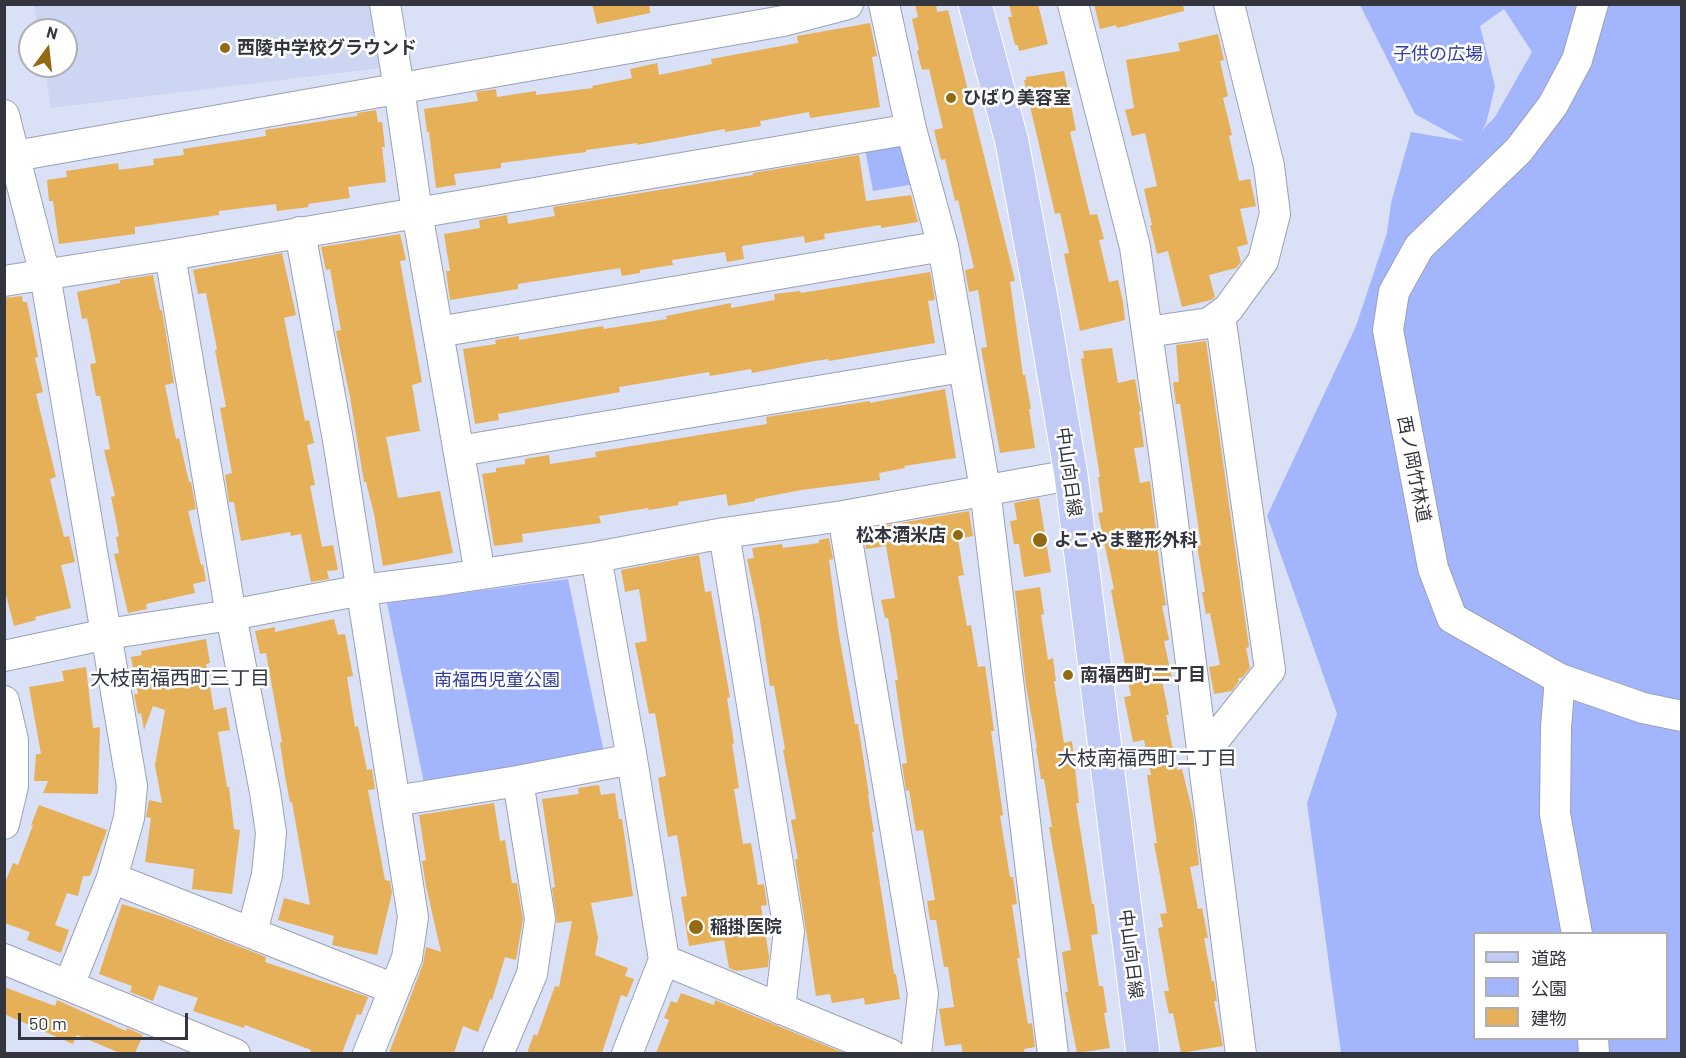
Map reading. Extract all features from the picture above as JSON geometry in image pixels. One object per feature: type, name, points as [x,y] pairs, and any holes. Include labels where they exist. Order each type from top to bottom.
[{"type":"main road","name":"中山向日線","points":[[975,4],[1012,142],[1071,475],[1143,1053]]},
{"type":"street","points":[[384,4],[417,212],[480,574]]},
{"type":"street","points":[[15,156],[783,21],[848,4]]},
{"type":"street","points":[[885,4],[911,129],[943,246],[962,367],[985,489],[1053,1053]]},
{"type":"street","points":[[1073,4],[1135,247],[1241,1053]]},
{"type":"street","points":[[1147,332],[1209,323],[1228,309],[1263,261],[1275,214],[1269,166],[1229,4]]},
{"type":"street","name":"西ノ岡竹林道","points":[[1593,4],[1577,60],[1553,105],[1519,150],[1419,246],[1394,292],[1388,330],[1432,567],[1452,618],[1560,679],[1643,708],[1682,716]]},
{"type":"street","points":[[4,115],[45,275],[132,786],[129,818],[112,878],[69,985]]},
{"type":"street","points":[[4,281],[911,129]]},
{"type":"street","points":[[300,232],[338,440],[413,917],[407,958],[368,1053]]},
{"type":"street","points":[[438,332],[943,246]]},
{"type":"street","points":[[170,255],[231,615],[271,833],[267,875],[252,932]]},
{"type":"street","points":[[1203,754],[1270,670],[1220,315]]},
{"type":"street","points":[[459,451],[962,367]]},
{"type":"street","points":[[4,656],[107,634],[231,615],[362,590],[480,574],[724,533],[843,516],[1071,475]]},
{"type":"street","points":[[843,516],[922,994],[916,1053]]},
{"type":"street","points":[[724,533],[789,930],[780,1009]]},
{"type":"street","points":[[596,556],[632,759],[664,960],[627,1053]]},
{"type":"street","points":[[1560,679],[1556,727],[1555,814],[1577,932]]},
{"type":"street","points":[[4,701],[13,740],[13,786],[4,824]]},
{"type":"street","points":[[395,801],[632,759]]},
{"type":"street","points":[[498,1053],[532,974],[540,919],[518,781]]},
{"type":"street","points":[[112,878],[394,989]]},
{"type":"street","points":[[4,959],[235,1053]]},
{"type":"street","points":[[664,960],[890,1053]]},
{"type":"shaded area","name":"西陵中学校グラウンド","points":[[34,5],[375,5],[388,67],[51,108],[46,78],[78,78],[78,18],[36,18]]},
{"type":"green space","name":"子供の広場","points":[[1360,5],[1681,5],[1681,1053],[1341,1053],[1307,803],[1337,714],[1267,516],[1356,326],[1387,233],[1391,203],[1411,132],[1464,141],[1415,114]],"holes":[[[1504,9],[1532,52],[1495,117],[1481,131],[1486,124],[1495,86],[1480,26]]]},
{"type":"green space","points":[[905,136],[915,184],[873,191],[864,144]]},
{"type":"green space","name":"南福西児童公園","points":[[568,579],[604,753],[424,783],[387,603]]},
{"type":"building","points":[[592,4],[649,4],[650,13],[597,24]]},
{"type":"building","points":[[915,4],[936,4],[937,12],[948,10],[1015,281],[1010,282],[1023,375],[1025,375],[1031,409],[1029,409],[1035,448],[1000,453],[981,348],[987,347],[978,290],[969,292],[965,270],[974,268],[958,200],[955,201],[945,159],[941,160],[934,130],[943,128],[929,69],[922,70],[917,51],[919,50],[912,19],[918,17]]},
{"type":"building","points":[[1009,4],[1038,4],[1048,44],[1019,51],[1018,45],[1015,45],[1008,17],[1012,17]]},
{"type":"building","points":[[1094,4],[1183,4],[1184,11],[1117,28],[1116,25],[1100,29]]},
{"type":"building","points":[[870,23],[877,56],[872,57],[880,107],[810,118],[809,112],[760,121],[761,126],[725,132],[725,129],[637,145],[637,143],[501,163],[501,168],[454,174],[456,185],[436,188],[424,109],[478,101],[476,92],[496,89],[497,97],[536,91],[536,95],[593,88],[592,86],[632,78],[630,69],[657,63],[659,75],[712,64],[711,59],[798,43],[797,36]]},
{"type":"building","points":[[1218,34],[1224,60],[1220,61],[1228,96],[1223,98],[1232,135],[1229,136],[1239,181],[1250,179],[1256,206],[1240,209],[1248,244],[1237,247],[1241,262],[1236,268],[1209,275],[1215,297],[1182,307],[1168,251],[1157,254],[1150,225],[1152,225],[1144,189],[1157,186],[1145,133],[1132,136],[1125,110],[1134,108],[1126,60],[1180,51],[1178,43]]},
{"type":"building","points":[[1064,71],[1076,130],[1070,132],[1090,215],[1097,214],[1104,239],[1099,240],[1109,282],[1118,280],[1125,320],[1080,331],[1064,254],[1069,253],[1060,213],[1055,214],[1024,80],[1026,77]]},
{"type":"building","points":[[376,110],[378,122],[382,122],[386,182],[348,187],[350,198],[277,211],[276,204],[219,211],[219,215],[135,227],[135,234],[59,244],[53,201],[49,201],[47,180],[67,177],[66,171],[118,163],[119,170],[154,165],[153,159],[184,155],[183,149],[266,136],[265,130],[357,116],[357,113]]},
{"type":"building","points":[[859,155],[866,201],[911,195],[918,222],[824,234],[825,239],[805,243],[804,236],[742,246],[744,259],[727,262],[725,252],[672,260],[673,265],[640,270],[640,273],[622,276],[620,268],[518,284],[518,289],[450,300],[446,271],[450,271],[444,234],[480,228],[479,220],[507,215],[508,224],[555,216],[553,207],[753,175],[753,173]]},
{"type":"building","points":[[400,234],[406,260],[400,261],[422,382],[412,385],[420,431],[386,437],[398,498],[440,491],[453,553],[383,566],[374,514],[366,482],[364,482],[336,331],[341,330],[330,269],[326,270],[321,247]]},
{"type":"building","points":[[282,253],[296,315],[284,318],[305,421],[309,420],[314,443],[307,445],[315,485],[310,486],[322,547],[333,545],[338,570],[327,571],[329,579],[311,582],[301,534],[291,536],[290,532],[241,541],[234,502],[229,502],[225,475],[232,473],[220,408],[226,407],[215,350],[217,349],[206,293],[198,294],[193,270]]},
{"type":"building","points":[[930,272],[935,300],[928,301],[935,343],[752,373],[751,369],[710,376],[709,372],[619,387],[620,392],[498,414],[499,420],[475,424],[463,349],[496,344],[495,340],[519,336],[519,340],[603,326],[604,329],[667,319],[666,316],[731,303],[731,308],[775,300],[774,294],[800,291],[801,293]]},
{"type":"building","points":[[153,275],[160,310],[162,310],[174,383],[165,385],[176,439],[179,438],[189,482],[191,482],[196,509],[188,511],[206,581],[193,584],[195,593],[146,604],[147,609],[128,613],[114,554],[119,553],[116,537],[119,536],[111,497],[115,496],[104,450],[110,449],[100,396],[96,396],[90,364],[96,363],[87,318],[82,319],[77,292],[120,283],[120,280]]},
{"type":"building","points":[[22,296],[23,302],[27,302],[38,357],[35,358],[43,392],[36,394],[56,477],[50,479],[64,537],[69,536],[75,562],[61,565],[71,608],[35,617],[36,620],[14,626],[4,587],[4,298]]},
{"type":"building","points":[[1206,341],[1249,647],[1246,648],[1250,668],[1242,678],[1238,678],[1239,681],[1232,691],[1214,694],[1209,667],[1220,665],[1210,613],[1206,614],[1202,592],[1205,592],[1197,546],[1201,545],[1180,404],[1176,404],[1173,382],[1179,382],[1176,345]]},
{"type":"building","points":[[1112,348],[1118,383],[1135,379],[1141,411],[1139,412],[1144,447],[1134,448],[1140,483],[1150,481],[1166,605],[1162,606],[1169,640],[1164,641],[1172,679],[1162,681],[1169,715],[1166,715],[1177,770],[1182,769],[1193,814],[1199,865],[1190,867],[1198,909],[1202,908],[1208,938],[1204,938],[1212,981],[1214,981],[1217,1001],[1214,1001],[1223,1046],[1181,1053],[1173,1013],[1169,1014],[1164,991],[1169,991],[1158,928],[1163,927],[1160,914],[1167,913],[1154,843],[1157,843],[1147,775],[1151,775],[1144,740],[1133,742],[1124,697],[1131,696],[1111,590],[1114,589],[1098,513],[1103,512],[1098,477],[1100,477],[1081,359],[1084,358],[1083,351]]},
{"type":"building","points":[[945,389],[956,458],[904,466],[905,468],[879,473],[880,480],[801,490],[728,506],[726,494],[678,502],[679,505],[599,516],[601,523],[522,534],[523,542],[494,546],[482,474],[496,472],[496,468],[525,464],[525,459],[549,455],[550,464],[596,457],[595,452],[767,424],[766,417],[870,401],[870,403]]},
{"type":"building","points":[[1039,498],[1051,572],[1024,577],[1019,544],[1014,544],[1010,521],[1017,520],[1014,503]]},
{"type":"building","points":[[969,511],[973,536],[958,539],[964,575],[958,576],[967,626],[971,625],[978,667],[985,666],[989,694],[994,731],[991,731],[1003,815],[1000,816],[1017,904],[1012,905],[1020,958],[1017,958],[1028,1024],[1032,1023],[1035,1047],[1024,1049],[1025,1053],[963,1053],[961,1044],[945,1046],[939,1009],[954,1007],[948,967],[944,967],[936,920],[930,920],[927,901],[935,900],[923,830],[916,831],[909,790],[906,791],[902,764],[907,763],[895,680],[898,680],[888,618],[885,618],[881,600],[895,598],[886,546],[866,549],[863,533],[867,533],[866,529]]},
{"type":"building","points":[[829,538],[833,559],[829,560],[839,635],[855,724],[858,724],[874,832],[872,832],[900,999],[865,1005],[864,998],[832,1003],[830,994],[816,996],[795,859],[798,859],[791,820],[796,819],[783,750],[785,749],[774,686],[770,686],[759,614],[747,559],[754,558],[752,548],[782,544],[783,548],[819,543],[819,540]]},
{"type":"building","points":[[699,555],[705,592],[711,591],[730,697],[727,698],[739,788],[734,789],[743,844],[751,843],[758,885],[764,884],[767,905],[761,906],[769,956],[768,967],[736,971],[729,968],[724,940],[689,946],[681,897],[687,896],[677,835],[668,837],[658,778],[666,776],[655,713],[649,714],[635,643],[647,641],[639,589],[625,592],[621,570]]},
{"type":"building","points":[[1040,587],[1044,614],[1041,615],[1048,660],[1053,658],[1056,681],[1054,681],[1064,743],[1072,741],[1079,803],[1076,803],[1098,934],[1091,935],[1099,986],[1103,986],[1107,1012],[1104,1013],[1110,1048],[1077,1053],[1065,992],[1068,992],[1062,952],[1071,950],[1049,827],[1052,827],[1044,779],[1041,779],[1026,686],[1015,591]]},
{"type":"building","points":[[334,619],[338,635],[345,634],[353,676],[347,677],[355,727],[358,726],[367,770],[372,769],[375,789],[368,790],[385,880],[390,881],[392,893],[377,955],[332,945],[334,936],[278,920],[284,898],[310,905],[292,802],[290,802],[285,776],[280,743],[282,742],[266,653],[260,654],[255,631],[275,627],[275,632]]},
{"type":"building","points":[[206,639],[210,663],[206,664],[214,710],[226,707],[230,730],[218,732],[227,787],[229,787],[234,829],[240,830],[232,894],[192,889],[194,869],[145,862],[151,818],[146,817],[149,800],[162,803],[155,765],[165,710],[153,706],[144,730],[134,694],[138,694],[131,657],[142,655],[141,651]]},
{"type":"building","points":[[86,667],[93,728],[100,727],[98,794],[43,793],[48,781],[34,781],[36,754],[41,754],[29,687],[64,681],[62,671]]},
{"type":"building","points":[[599,785],[601,795],[615,793],[619,819],[622,819],[633,896],[591,903],[598,938],[595,955],[628,968],[625,976],[634,979],[627,997],[621,995],[602,1053],[527,1053],[534,1034],[537,1036],[555,986],[559,987],[572,921],[557,923],[552,888],[555,887],[542,799],[579,794],[578,788]]},
{"type":"building","points":[[494,803],[500,841],[505,840],[512,883],[517,883],[523,919],[516,960],[505,957],[492,1000],[490,999],[478,1032],[463,1026],[454,1053],[389,1053],[423,964],[426,947],[441,952],[426,886],[422,861],[426,860],[419,815]]},
{"type":"building","points":[[39,805],[107,830],[90,876],[83,876],[78,896],[67,893],[55,925],[69,930],[61,953],[27,940],[30,932],[4,923],[4,885],[13,863],[18,865]]},
{"type":"building","points":[[122,904],[161,916],[266,957],[265,962],[368,997],[361,1015],[357,1014],[342,1053],[310,1053],[311,1050],[245,1025],[244,1028],[193,1011],[198,998],[159,985],[153,1001],[130,992],[132,986],[99,974]]},
{"type":"building","points":[[4,987],[55,1006],[57,1000],[126,1031],[127,1028],[143,1035],[135,1053],[120,1053],[77,1035],[73,1044],[4,1014]]},
{"type":"building","points":[[681,993],[714,1005],[715,1000],[844,1053],[656,1053],[669,1020],[664,1018],[671,1001],[677,1003]]},
{"type":"place","name":"西陵中学校グラウンド","points":[[225,48]]},
{"type":"place","name":"ひばり美容室","points":[[951,98]]},
{"type":"place","name":"松本酒米店","points":[[958,535]]},
{"type":"place","name":"よこやま整形外科","points":[[1040,540]]},
{"type":"place","name":"南福西町二丁目","points":[[1068,675]]},
{"type":"place","name":"稲掛医院","points":[[696,927]]},
{"type":"district","name":"大枝南福西町三丁目","points":[[180,678]]},
{"type":"district","name":"大枝南福西町二丁目","points":[[1147,758]]}]
